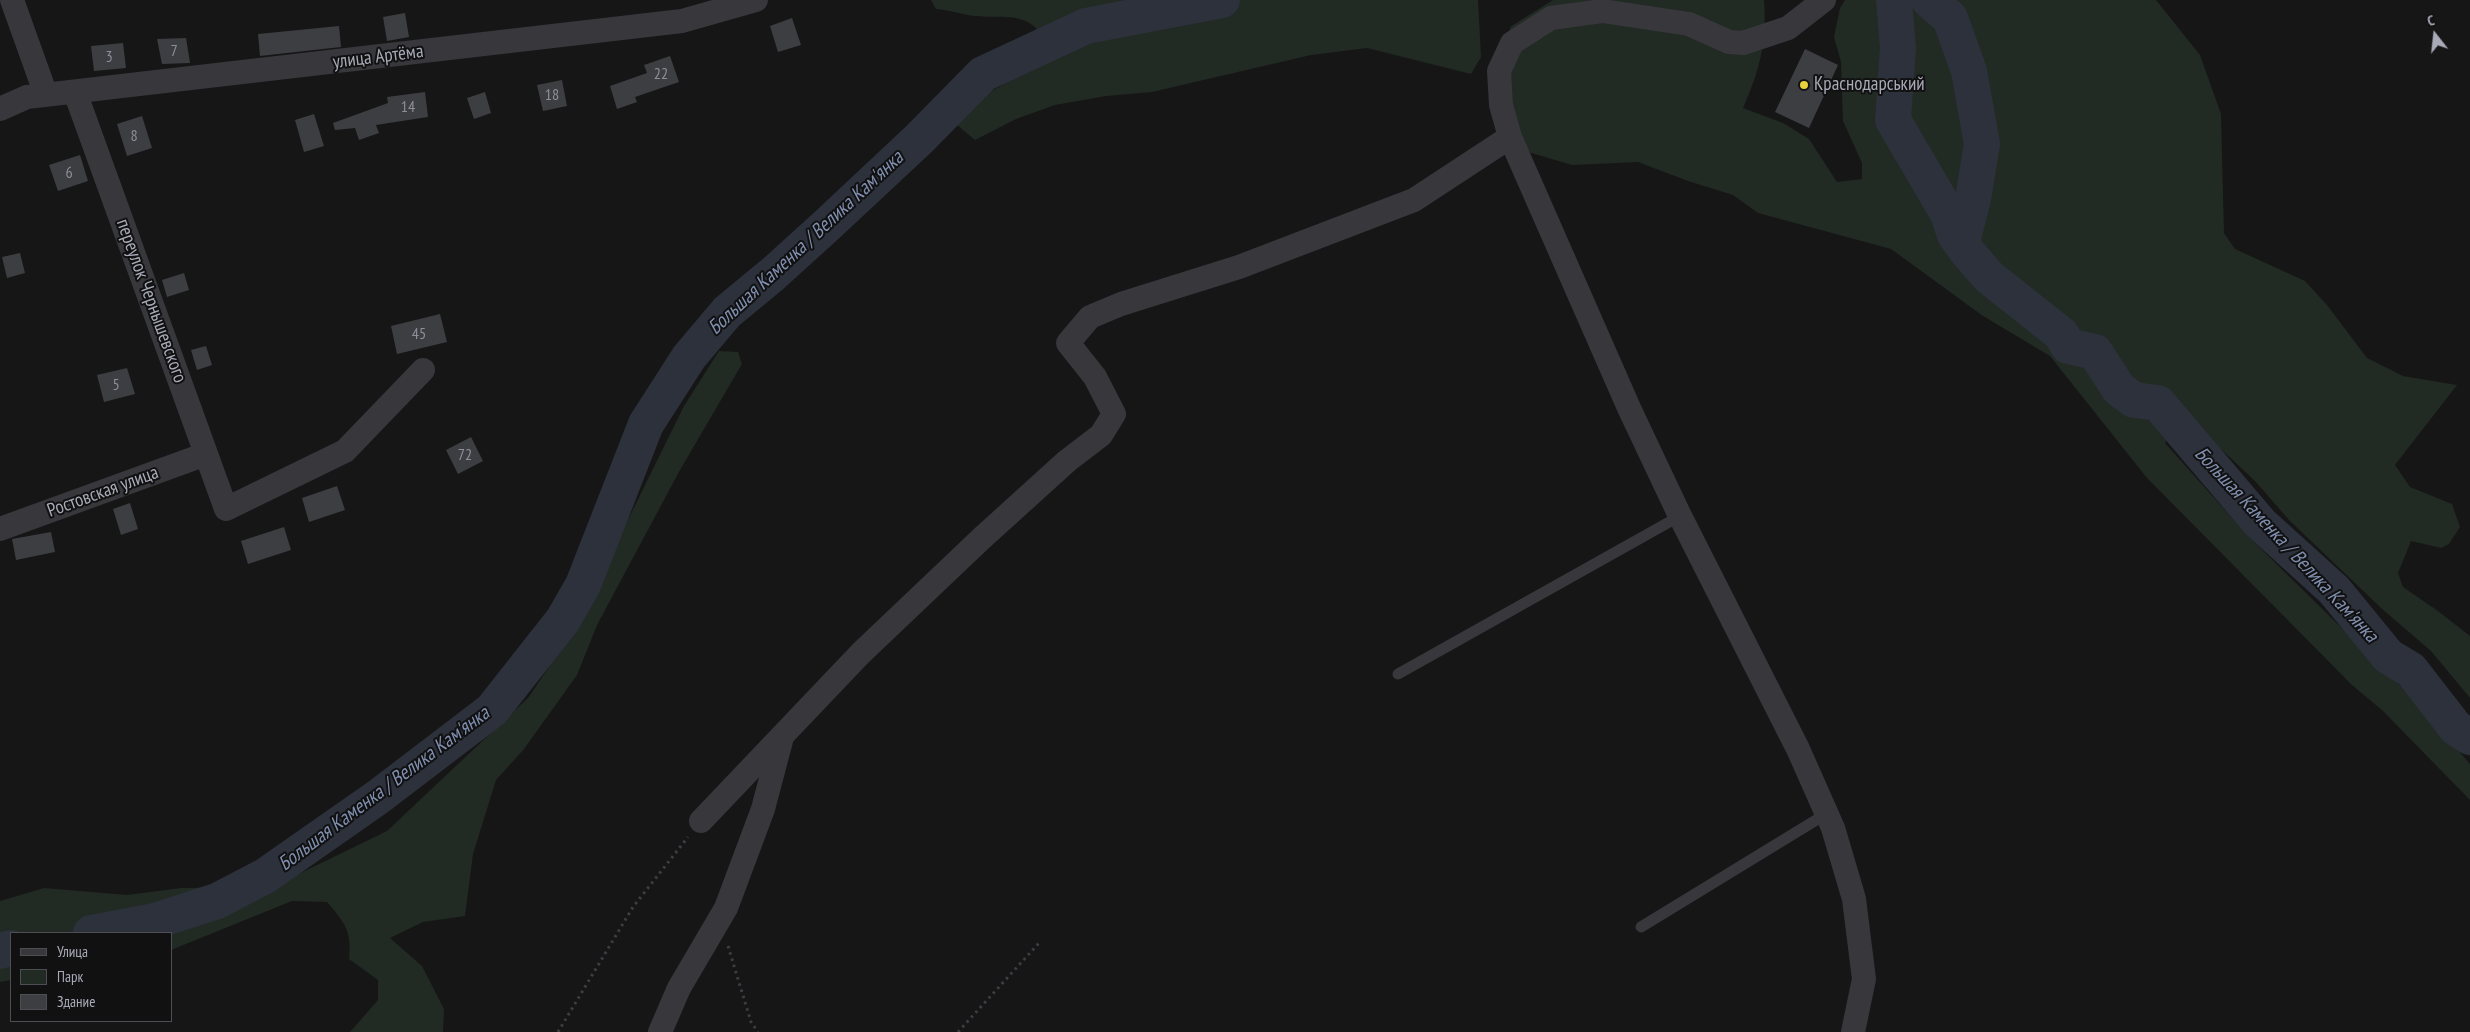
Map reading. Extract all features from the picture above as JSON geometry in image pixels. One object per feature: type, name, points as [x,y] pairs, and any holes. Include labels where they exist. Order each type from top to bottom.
[{"type":"street","points":[[12,0],[46,95]]},
{"type":"street","name":"улица Артёма","points":[[0,110],[27,97],[682,21],[756,0]]},
{"type":"street","points":[[1824,0],[1788,28],[1742,43],[1729,42],[1689,24],[1602,11],[1551,18],[1512,43],[1499,70],[1501,105],[1510,137],[1629,408],[1680,516],[1798,749],[1826,814],[1854,899],[1862,961],[1864,979],[1853,1032]]},
{"type":"street","name":"переулок Чернышевского","points":[[75,92],[226,509],[345,452],[423,370]]},
{"type":"street","points":[[701,821],[861,653],[982,538],[1067,461],[1101,434],[1114,414],[1095,377],[1068,343],[1090,317],[1121,304],[1239,268],[1414,200],[1510,137]]},
{"type":"street","name":"Ростовская улица","points":[[0,529],[206,454]]},
{"type":"street","points":[[660,1032],[679,988],[726,908],[763,809],[783,733]]},
{"type":"lane","points":[[1398,674],[1680,516]]},
{"type":"lane","points":[[1641,927],[1826,814]]},
{"type":"path","points":[[558,1032],[633,907],[701,821]]},
{"type":"path","points":[[719,920],[751,1022],[758,1032]]},
{"type":"path","points":[[958,1032],[1039,943]]},
{"type":"green space","points":[[931,0],[1478,0],[1481,57],[1471,74],[1367,48],[1311,55],[1152,92],[1106,96],[1055,105],[1016,119],[975,140],[957,125],[965,105],[1047,61],[1047,45],[1036,28],[1028,22],[1012,17],[974,16],[936,9]]},
{"type":"green space","points":[[1553,0],[1764,0],[1765,15],[1761,55],[1754,81],[1743,108],[1783,123],[1809,139],[1837,182],[1862,179],[1862,163],[1843,121],[1841,62],[1834,37],[1840,8],[1845,0],[1894,0],[1898,48],[1893,120],[1948,214],[1955,235],[1962,242],[1973,199],[1982,144],[1969,71],[1950,18],[1929,0],[2156,0],[2200,55],[2221,114],[2224,233],[2235,249],[2305,281],[2327,305],[2367,358],[2403,376],[2457,385],[2395,465],[2410,487],[2452,504],[2460,527],[2449,544],[2441,548],[2411,541],[2398,573],[2403,587],[2470,636],[2470,698],[2431,651],[2381,608],[2289,520],[2255,481],[2223,451],[2176,427],[2165,443],[2249,537],[2413,698],[2470,764],[2470,800],[2383,711],[2352,685],[2147,478],[2050,356],[1983,316],[1891,249],[1758,213],[1733,195],[1688,181],[1638,162],[1572,165],[1528,152],[1509,120],[1510,27]]},
{"type":"green space","points":[[1908,0],[1929,10],[1952,40],[1972,135],[1964,192],[1956,210],[1927,165],[1911,133],[1904,110],[1903,22]]},
{"type":"green space","points":[[719,351],[738,352],[742,364],[680,470],[597,625],[577,675],[524,749],[496,780],[473,854],[465,916],[423,922],[390,938],[422,966],[444,1009],[443,1032],[350,1032],[378,1000],[378,980],[349,959],[350,949],[346,928],[327,902],[292,901],[172,950],[172,932],[10,932],[10,980],[0,982],[0,901],[44,888],[127,895],[181,888],[272,887],[387,831],[528,698],[572,633],[684,406]]},
{"type":"building","points":[[405,13],[409,37],[387,41],[383,17]]},
{"type":"building","points":[[792,18],[801,45],[778,52],[770,26]]},
{"type":"building","points":[[339,26],[341,47],[260,56],[258,34]]},
{"type":"building","points":[[186,38],[190,63],[162,64],[157,39]]},
{"type":"building","points":[[123,43],[126,68],[94,71],[91,46]]},
{"type":"building","points":[[1805,49],[1838,65],[1809,128],[1775,112]]},
{"type":"building","points":[[670,56],[679,82],[635,97],[637,102],[617,109],[610,86],[647,73],[644,65]]},
{"type":"building","points":[[562,80],[567,106],[543,111],[537,85]]},
{"type":"building","points":[[425,92],[428,117],[376,125],[379,133],[359,140],[355,128],[335,130],[333,123],[388,103],[387,97]]},
{"type":"building","points":[[485,92],[491,113],[474,119],[467,98]]},
{"type":"building","points":[[314,114],[324,146],[304,152],[295,120]]},
{"type":"building","points":[[142,116],[152,148],[127,156],[117,124]]},
{"type":"building","points":[[80,155],[88,181],[58,191],[49,165]]},
{"type":"building","points":[[20,253],[25,273],[7,278],[2,257]]},
{"type":"building","points":[[184,273],[189,290],[167,297],[162,280]]},
{"type":"building","points":[[440,314],[447,342],[397,354],[391,326]]},
{"type":"building","points":[[206,346],[212,365],[197,370],[191,350]]},
{"type":"building","points":[[127,368],[135,394],[104,402],[97,375]]},
{"type":"building","points":[[471,437],[483,461],[458,474],[446,450]]},
{"type":"building","points":[[337,486],[345,510],[309,522],[302,498]]},
{"type":"building","points":[[130,503],[138,529],[121,535],[113,509]]},
{"type":"building","points":[[284,527],[291,550],[248,564],[241,541]]},
{"type":"building","points":[[51,532],[55,552],[16,560],[12,539]]},
{"type":"waterway","name":"Большая Каменка / Велика Кам'янка","points":[[96,932],[155,921],[217,901],[265,876],[378,797],[492,710],[563,620],[583,585],[646,424],[689,357],[727,312],[826,226],[919,139],[983,74],[1086,26],[1222,0]]},
{"type":"waterway","name":"Большая Каменка / Велика Кам'янка","points":[[1894,0],[1898,48],[1893,120],[1948,214],[1955,235],[1969,254],[1989,277],[2061,334],[2068,346],[2095,352],[2119,389],[2134,400],[2158,403],[2260,523],[2334,590],[2388,656],[2411,670],[2456,728],[2470,737]]},
{"type":"waterway","points":[[1929,0],[1950,18],[1969,71],[1982,144],[1973,199],[1962,242]]},
{"type":"waterway","name":"Большая Каменка / Велика Кам'янка","points":[[0,951],[10,948]]},
{"type":"place","name":"Краснодарський","points":[[1804,85]]}]
